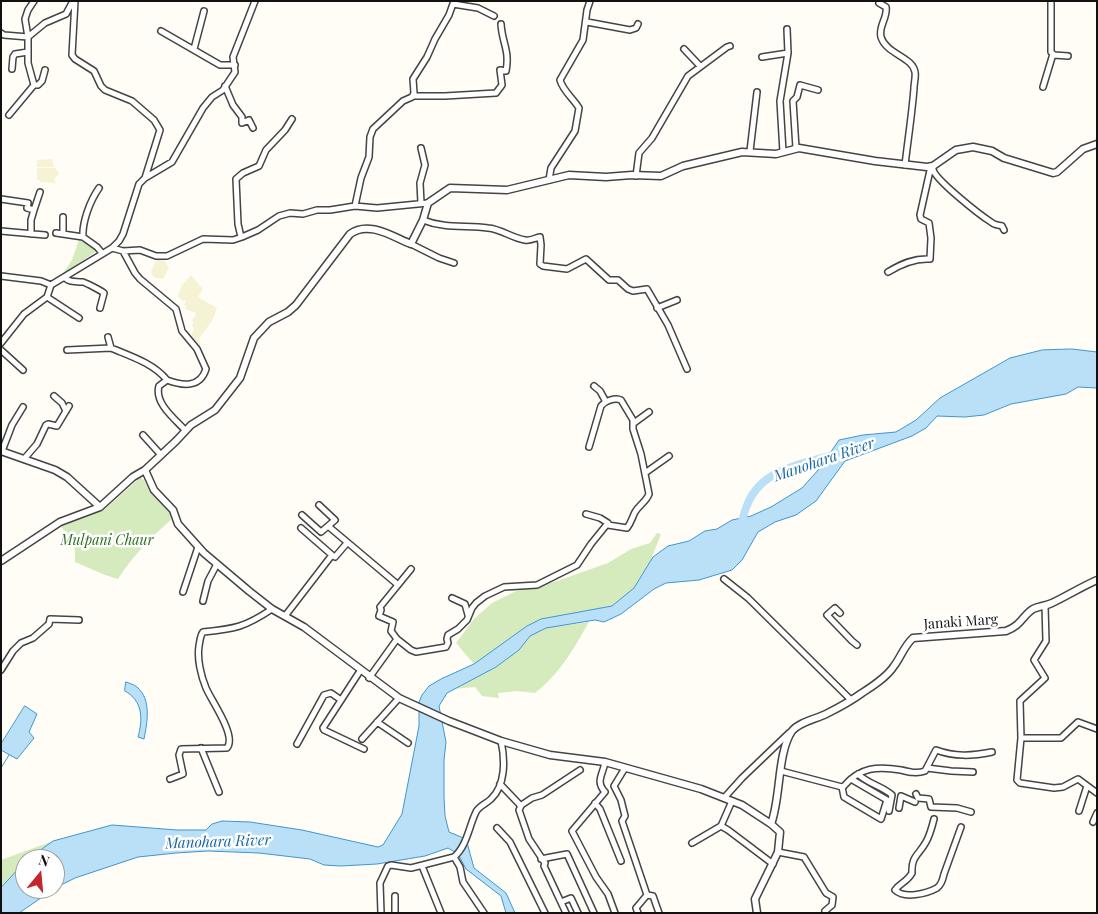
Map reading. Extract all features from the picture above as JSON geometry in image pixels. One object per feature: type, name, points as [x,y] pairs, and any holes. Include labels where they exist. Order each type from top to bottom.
[{"type":"street","points":[[34,1],[25,19],[28,37],[28,63],[34,85]]},
{"type":"street","points":[[1,33],[4,35],[28,37],[45,23],[66,14],[74,1]]},
{"type":"street","points":[[74,1],[72,55],[94,71],[105,90],[132,101],[154,120],[160,130],[145,178]]},
{"type":"street","points":[[1,343],[24,314],[47,297],[50,285],[112,248],[119,241],[139,184],[145,178],[172,162],[203,108],[236,72],[233,57],[255,1]]},
{"type":"street","points":[[549,180],[550,168],[575,131],[579,108],[572,96],[563,88],[560,80],[583,40],[590,1]]},
{"type":"street","points":[[1043,87],[1053,54],[1050,48],[1050,1]]},
{"type":"street","points":[[413,96],[413,79],[427,57],[454,3],[478,8],[494,16]]},
{"type":"street","points":[[878,3],[886,7],[887,10],[880,29],[883,42],[896,54],[908,61],[916,73],[905,165]]},
{"type":"street","points":[[194,49],[204,12]]},
{"type":"street","points":[[587,22],[630,30],[636,28],[638,24]]},
{"type":"street","points":[[355,206],[361,178],[369,158],[370,137],[373,129],[403,101],[413,96],[457,96],[496,93],[502,85],[500,70],[506,71],[508,52],[501,33],[501,24]]},
{"type":"street","points":[[783,152],[780,101],[788,53],[787,29]]},
{"type":"street","points":[[161,31],[220,65],[235,64]]},
{"type":"street","points":[[636,176],[639,153],[652,138],[688,76],[730,46]]},
{"type":"street","points":[[684,49],[700,66]]},
{"type":"street","points":[[12,69],[15,54],[28,52]]},
{"type":"street","points":[[762,57],[788,53]]},
{"type":"street","points":[[1053,54],[1068,56]]},
{"type":"street","points":[[8,115],[34,85],[38,85],[42,81],[45,70]]},
{"type":"street","points":[[796,148],[793,101],[797,97],[800,85],[818,90]]},
{"type":"street","points":[[225,86],[233,104],[242,117],[242,123],[249,120],[253,128]]},
{"type":"street","points":[[750,151],[757,92]]},
{"type":"street","points":[[241,237],[238,224],[236,179],[243,173],[259,166],[266,150],[292,119]]},
{"type":"street","points":[[112,248],[123,251],[140,250],[156,256],[167,256],[203,239],[233,240],[258,230],[279,216],[290,213],[302,214],[317,210],[355,206],[378,208],[424,203],[450,188],[507,190],[568,175],[606,178],[661,176],[683,166],[750,151],[769,154],[796,148],[905,165],[932,166],[956,150],[973,147],[992,151],[1004,158],[1053,173],[1057,172],[1083,149],[1097,144]]},
{"type":"street","points":[[411,244],[423,220],[424,203],[420,183],[425,165],[421,148]]},
{"type":"street","points":[[932,166],[934,174],[950,190],[993,224],[1002,226],[1004,230]]},
{"type":"street","points":[[888,272],[899,265],[922,259],[930,259],[931,234],[928,223],[921,219],[920,215],[932,166]]},
{"type":"street","points":[[83,237],[82,229],[94,194],[99,188]]},
{"type":"street","points":[[31,234],[31,220],[40,192]]},
{"type":"street","points":[[1,200],[28,203],[27,208],[34,210]]},
{"type":"street","points":[[63,217],[63,234]]},
{"type":"street","points":[[423,220],[435,225],[449,227],[490,228],[526,240],[540,237],[540,264],[543,266],[567,269],[586,259],[608,280],[618,280],[633,291],[647,289],[668,325],[687,369]]},
{"type":"street","points":[[1,561],[60,522],[100,507],[133,477],[145,470],[176,442],[186,430],[218,407],[240,378],[254,338],[269,322],[288,312],[296,304],[350,234],[358,230],[378,230],[390,234],[431,255],[454,262]]},
{"type":"street","points":[[1,231],[45,234]]},
{"type":"street","points":[[56,233],[83,237],[102,253]]},
{"type":"street","points":[[68,350],[111,348],[151,365],[167,380],[175,383],[194,384],[204,375],[206,369],[197,349],[182,331],[176,309],[140,279],[132,269],[123,251]]},
{"type":"street","points":[[1,276],[41,281],[50,285]]},
{"type":"street","points":[[64,277],[68,281],[89,284],[93,288],[103,291],[100,308]]},
{"type":"street","points":[[47,297],[79,318]]},
{"type":"street","points":[[657,308],[678,300]]},
{"type":"street","points":[[108,337],[111,348]]},
{"type":"street","points":[[1,350],[23,370]]},
{"type":"street","points":[[167,380],[158,386],[158,395],[170,413],[186,430]]},
{"type":"street","points":[[594,386],[600,391],[606,402]]},
{"type":"street","points":[[24,460],[37,444],[46,425],[57,426],[68,409],[54,396]]},
{"type":"street","points":[[589,447],[601,406],[606,402],[615,399],[621,400],[634,423]]},
{"type":"street","points":[[23,407],[12,426],[2,451],[54,470],[67,477],[100,507]]},
{"type":"street","points":[[586,514],[607,521],[608,525],[627,528],[634,514],[647,499],[649,494],[645,474],[632,429],[634,423],[649,412]]},
{"type":"street","points":[[144,436],[160,455]]},
{"type":"street","points":[[645,474],[669,456]]},
{"type":"street","points":[[145,470],[154,490],[169,505],[178,524],[198,547],[272,608],[304,627],[369,678],[399,698],[449,721],[501,741],[550,755],[605,762],[687,784],[732,801],[771,824],[780,832],[778,852],[756,899],[757,913]]},
{"type":"street","points":[[302,515],[321,532],[335,520],[319,505]]},
{"type":"street","points":[[411,569],[397,584],[380,608],[379,616],[393,622],[391,631],[397,639],[416,652],[446,647],[448,636],[467,620],[476,603],[494,591],[516,586],[537,585],[577,565],[591,544],[608,525]]},
{"type":"street","points":[[328,526],[397,584]]},
{"type":"street","points":[[301,528],[335,558],[347,543]]},
{"type":"street","points":[[183,592],[198,547]]},
{"type":"street","points":[[285,616],[332,555]]},
{"type":"street","points":[[203,601],[208,581],[217,564]]},
{"type":"street","points":[[724,578],[748,598],[851,700]]},
{"type":"street","name":"Janaki Marg","points":[[793,730],[797,726],[824,715],[851,700],[890,671],[913,638],[1006,631],[1017,626],[1033,609],[1046,606],[1097,580]]},
{"type":"street","points":[[452,598],[465,604],[468,615]]},
{"type":"street","points":[[1046,606],[1046,641],[1034,660],[1045,678],[1020,701],[1021,738],[1017,780],[1020,783],[1054,788],[1063,787],[1078,779],[1097,793]]},
{"type":"street","points":[[170,780],[183,774],[179,755],[181,749],[226,748],[230,741],[227,730],[206,688],[199,651],[201,634],[203,632],[222,631],[243,626],[272,608]]},
{"type":"street","points":[[840,613],[835,608],[827,615],[857,645]]},
{"type":"street","points":[[1,670],[13,651],[21,643],[33,638],[49,624],[50,619],[79,620]]},
{"type":"street","points":[[369,678],[397,639]]},
{"type":"street","points":[[360,671],[324,725],[324,730],[364,749]]},
{"type":"street","points":[[297,744],[324,695],[330,693],[342,700]]},
{"type":"street","points":[[362,739],[399,698]]},
{"type":"street","points":[[377,722],[408,744]]},
{"type":"street","points":[[1021,738],[1061,738],[1078,722],[1097,729]]},
{"type":"street","points":[[771,824],[781,771],[793,730]]},
{"type":"street","points":[[724,798],[742,778],[793,730]]},
{"type":"street","points":[[381,913],[380,883],[388,866],[411,868],[454,857],[458,854],[477,810],[491,800],[500,784],[504,760],[501,741]]},
{"type":"street","points":[[201,748],[219,792]]},
{"type":"street","points":[[842,787],[858,774],[867,770],[886,768],[917,773],[924,771],[936,750],[950,755],[963,756],[992,752]]},
{"type":"street","points":[[605,762],[599,783],[599,787],[605,792]]},
{"type":"street","points":[[615,913],[608,894],[596,877],[572,831],[605,792],[614,786],[626,768]]},
{"type":"street","points":[[927,768],[951,772],[973,772]]},
{"type":"street","points":[[520,806],[532,798],[542,795],[580,770]]},
{"type":"street","points":[[781,771],[842,787]]},
{"type":"street","points":[[858,774],[863,779],[883,788],[892,795],[889,812]]},
{"type":"street","points":[[842,787],[844,797],[881,819],[887,800],[851,779]]},
{"type":"street","points":[[500,784],[520,806],[519,810],[528,839],[533,843],[545,863],[544,866],[566,913]]},
{"type":"street","points":[[614,786],[621,800],[625,816],[622,821],[647,895]]},
{"type":"street","points":[[1079,811],[1087,786]]},
{"type":"street","points":[[916,794],[918,798],[929,800],[931,807],[957,808],[971,812]]},
{"type":"street","points":[[899,808],[901,796],[914,802]]},
{"type":"street","points":[[692,843],[721,826],[732,801]]},
{"type":"street","points":[[596,803],[621,861]]},
{"type":"street","points":[[1093,822],[1097,814]]},
{"type":"street","points":[[934,819],[926,843],[914,857],[911,866],[912,874],[895,890],[902,895],[911,896],[938,887],[943,880],[962,826]]},
{"type":"street","points":[[721,826],[773,864]]},
{"type":"street","points":[[497,828],[510,842],[514,854],[520,860],[545,913]]},
{"type":"street","points":[[778,852],[804,857],[826,893],[833,897],[832,905],[825,912]]},
{"type":"street","points":[[541,859],[567,854],[594,913]]},
{"type":"street","points":[[454,857],[460,866],[463,882],[484,913]]},
{"type":"street","points":[[422,866],[441,913]]},
{"type":"street","points":[[638,913],[636,908],[647,895]]},
{"type":"street","points":[[647,895],[653,896],[658,913]]},
{"type":"street","points":[[394,896],[395,913]]},
{"type":"street","points":[[561,902],[571,898],[578,913]]},
{"type":"shaded area","points":[[52,159],[54,167],[37,167],[37,160]]},
{"type":"shaded area","points":[[37,168],[55,168],[59,174],[54,179],[56,183],[40,182],[37,180]]},
{"type":"shaded area","points":[[157,259],[165,261],[169,268],[163,279],[153,277],[151,271]]},
{"type":"shaded area","points":[[191,275],[203,289],[198,297],[217,308],[212,321],[200,337],[200,346],[191,336],[194,329],[192,321],[196,313],[185,309],[186,300],[183,301],[178,296],[182,285]]},
{"type":"green space","points":[[79,240],[96,248],[95,252],[62,275],[72,260]]},
{"type":"green space","name":"Mulpani Chaur","points":[[140,478],[144,480],[149,490],[170,512],[171,520],[142,548],[118,579],[75,562],[72,544],[65,538],[66,532],[59,525],[104,510]]},
{"type":"green space","points":[[657,533],[661,534],[650,562],[634,588],[612,606],[541,619],[527,626],[474,664],[456,643],[474,619],[492,603],[516,591],[557,581],[608,563],[631,549],[650,543]]},
{"type":"green space","points":[[589,622],[559,669],[535,693],[517,691],[498,693],[499,698],[482,696],[475,687],[454,689],[496,667],[519,650],[530,636],[546,628]]},
{"type":"green space","points":[[53,841],[42,849],[31,849]]},
{"type":"green space","points":[[15,855],[15,873],[1,888],[1,860]]},
{"type":"water","points":[[1072,349],[1097,352],[1097,388],[1078,387],[1066,394],[1011,404],[984,415],[965,417],[937,416],[926,428],[912,436],[845,461],[816,501],[796,515],[775,522],[758,532],[742,560],[732,570],[699,580],[666,583],[654,589],[621,614],[604,622],[595,620],[546,628],[530,636],[519,650],[496,667],[447,693],[439,706],[446,742],[444,797],[445,816],[449,832],[466,839],[474,868],[506,893],[515,913],[506,913],[501,896],[466,869],[458,854],[448,848],[425,856],[377,864],[341,866],[324,865],[310,859],[259,853],[208,851],[176,853],[138,857],[65,883],[65,849],[42,849],[53,841],[112,825],[177,830],[206,830],[212,824],[222,821],[250,822],[302,830],[378,847],[383,845],[402,814],[419,726],[419,702],[429,686],[474,664],[527,626],[541,619],[612,606],[634,588],[653,557],[668,546],[689,541],[705,531],[717,529],[732,520],[751,516],[771,507],[802,488],[819,469],[839,440],[863,435],[896,432],[916,420],[940,398],[1010,358],[1042,350]]},
{"type":"water","points":[[126,682],[137,687],[145,698],[147,712],[144,739],[138,737],[141,724],[140,711],[135,700],[125,691]]},
{"type":"water","points":[[25,706],[37,714],[29,732],[34,738],[17,759],[1,750],[1,744]]},
{"type":"water","points":[[15,873],[15,899],[39,899],[19,913],[1,913],[1,888]]},
{"type":"waterway","name":"Manohara River","points":[[742,525],[748,503],[763,482],[785,469],[836,454]]},
{"type":"waterway","points":[[1,768],[9,755]]}]
